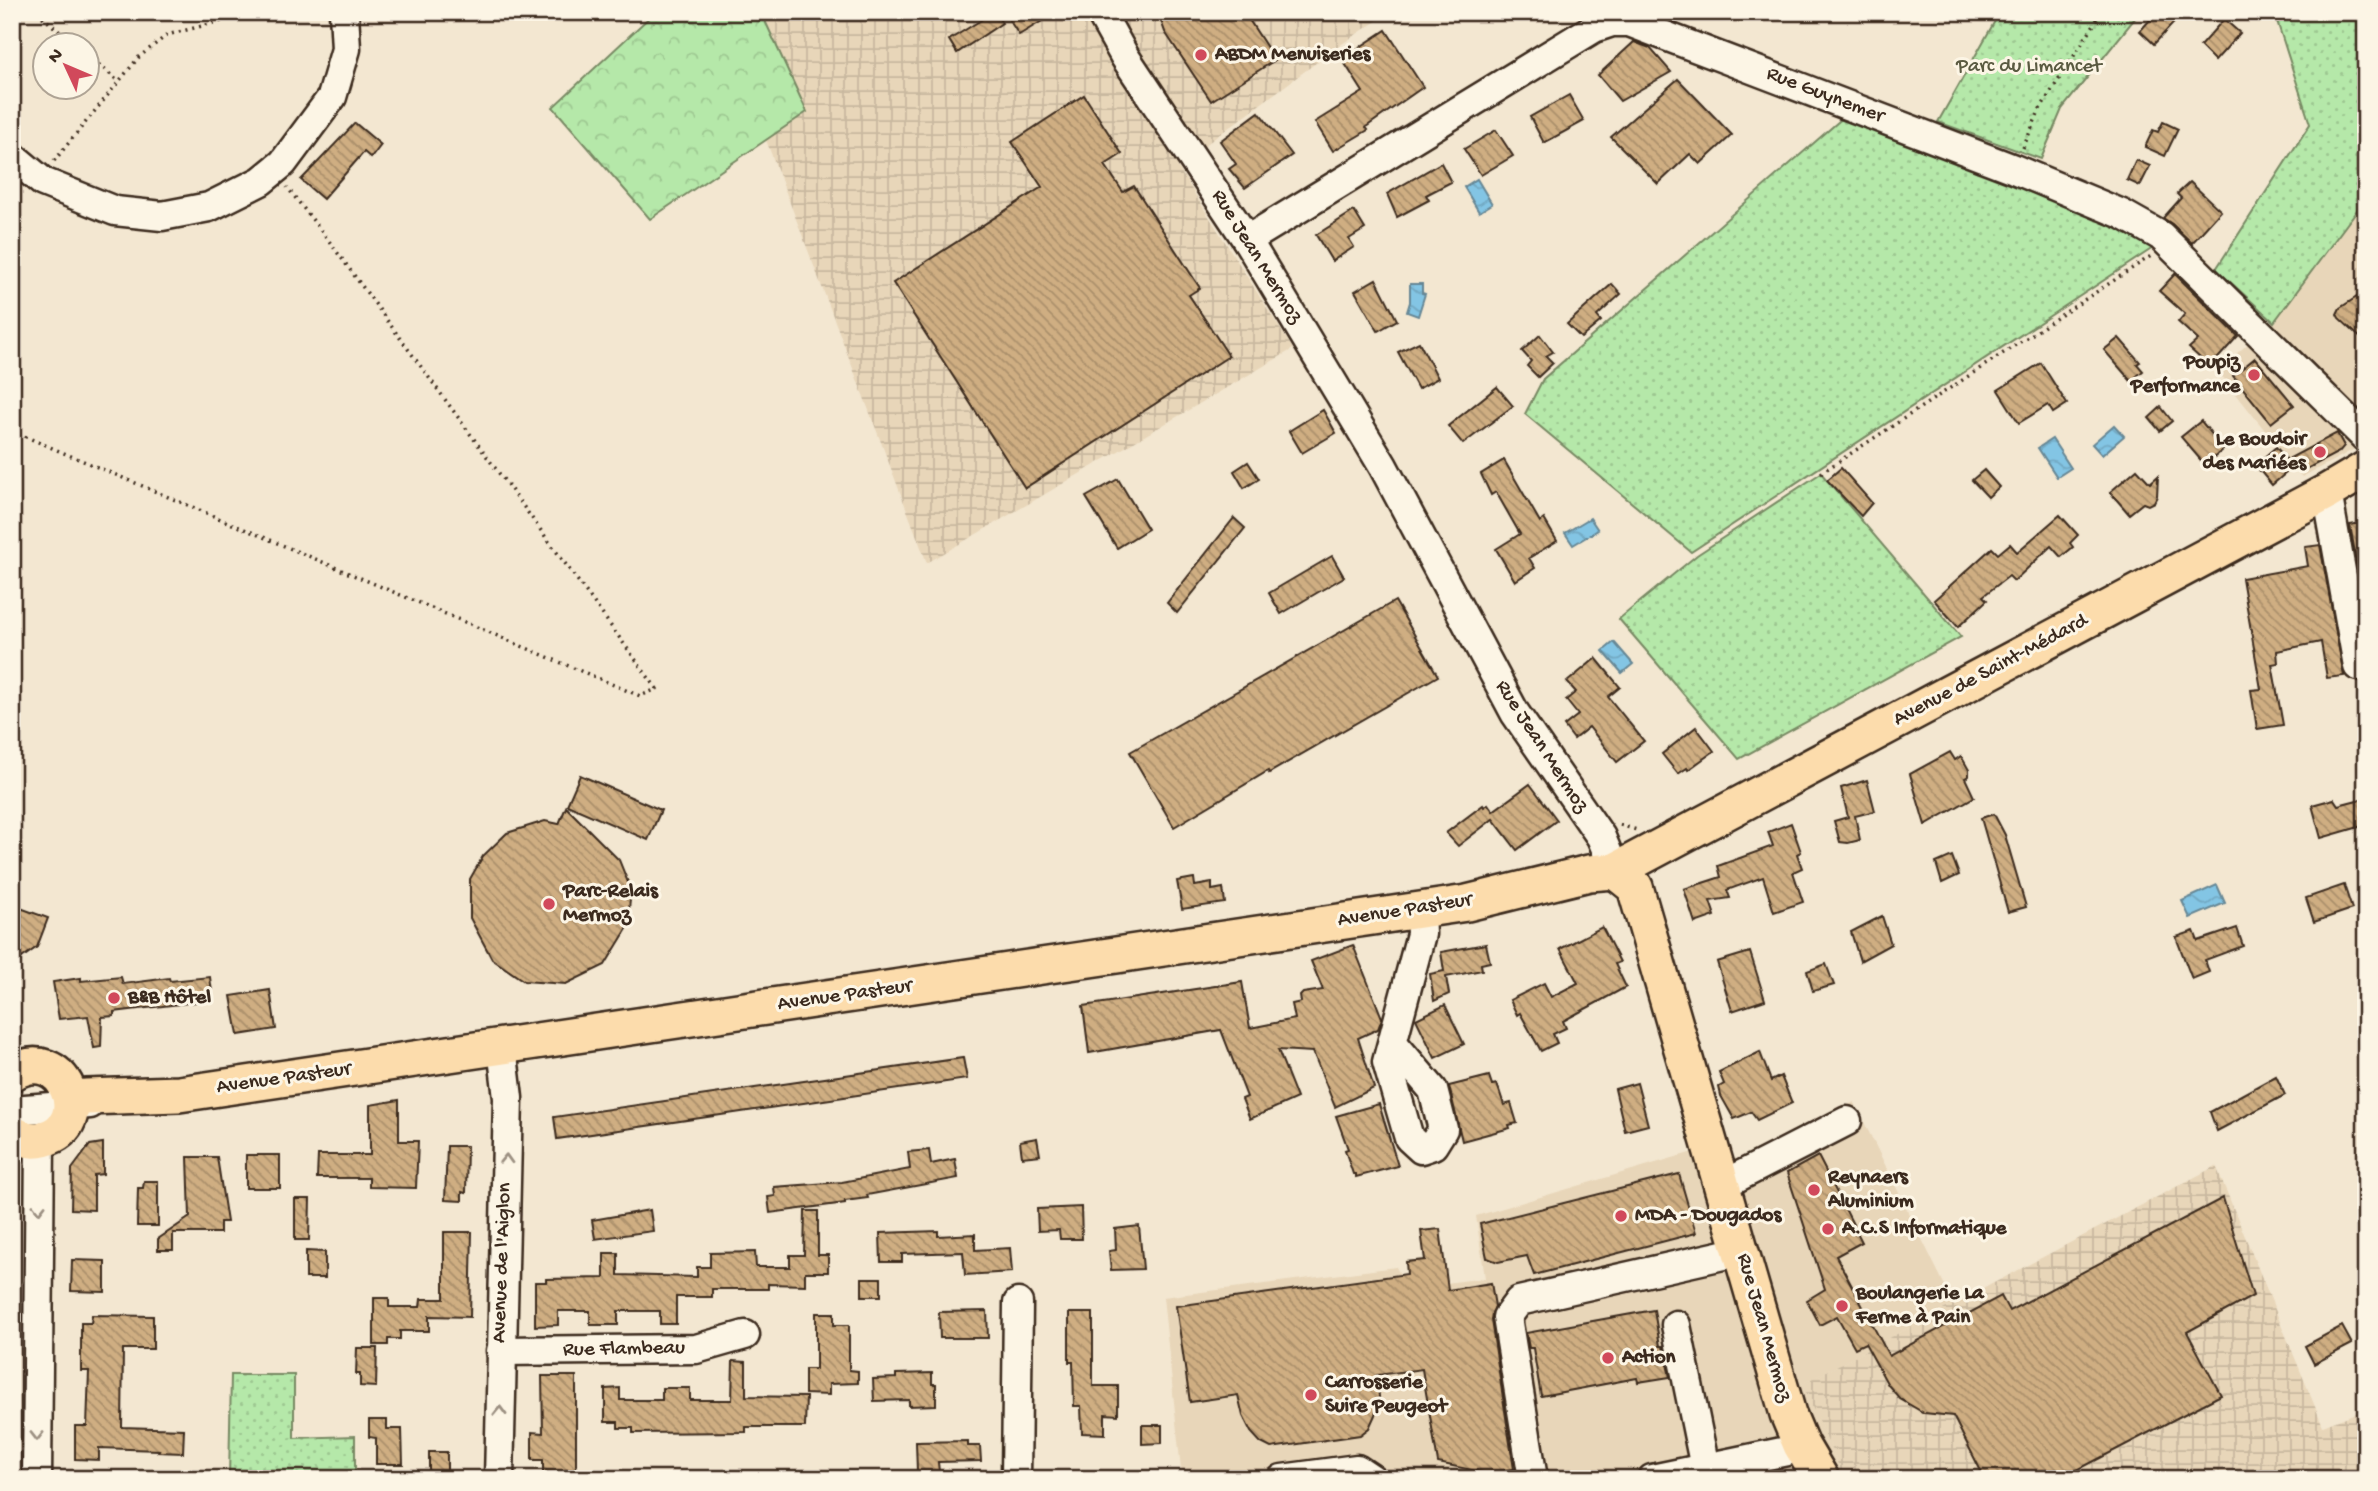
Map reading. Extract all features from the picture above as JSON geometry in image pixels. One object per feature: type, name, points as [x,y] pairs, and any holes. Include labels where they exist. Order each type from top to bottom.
[{"type":"main road","name":"Avenue de Saint-Médard","points":[[1615,871],[2366,469]]},
{"type":"main road","name":"Avenue Pasteur","points":[[71,1100],[86,1097],[179,1094],[502,1047],[1467,903],[1590,873],[1615,871]]},
{"type":"main road","name":"Rue Jean Mermoz","points":[[1615,871],[1635,887],[1788,1415],[1801,1445],[1821,1479]]},
{"type":"main road","points":[[12,1073],[25,1067],[48,1069],[66,1084],[71,1100],[69,1115],[58,1132],[26,1137]]},
{"type":"street","points":[[12,156],[40,179],[59,190],[114,211],[162,216],[209,207],[261,181],[283,163],[332,97],[346,49],[344,12]]},
{"type":"street","name":"Rue Jean Mermoz","points":[[1106,19],[1247,240],[1382,466],[1515,713],[1601,837],[1615,871]]},
{"type":"street","name":"Rue Guynemer","points":[[1247,240],[1582,35],[1612,22],[1629,22],[2014,169],[2122,215],[2161,236],[2366,438]]},
{"type":"street","points":[[2327,492],[2358,667]]},
{"type":"street","points":[[1393,1043],[1421,934],[1420,910]]},
{"type":"street","name":"Avenue de l'Aiglon","points":[[499,1479],[508,1098],[502,1047]]},
{"type":"street","points":[[12,1101],[71,1100]]},
{"type":"street","points":[[12,1110],[71,1100]]},
{"type":"street","points":[[1722,1185],[1847,1121]]},
{"type":"street","points":[[26,1137],[37,1479]]},
{"type":"street","points":[[1533,1479],[1507,1317],[1519,1301],[1741,1251]]},
{"type":"street","points":[[1016,1479],[1018,1303]]},
{"type":"street","points":[[1675,1325],[1705,1468]]},
{"type":"street","name":"Rue Flambeau","points":[[501,1351],[696,1349],[745,1335]]},
{"type":"street","points":[[1652,1479],[1787,1451],[1801,1445]]},
{"type":"street","points":[[1282,1479],[1357,1469],[1372,1479]]},
{"type":"path","points":[[37,12],[60,32]]},
{"type":"path","points":[[40,179],[139,57],[167,35],[256,12]]},
{"type":"path","points":[[2014,169],[2040,109],[2102,12]]},
{"type":"path","points":[[102,67],[119,82]]},
{"type":"path","points":[[12,431],[640,696],[657,689],[329,241],[274,171]]},
{"type":"path","points":[[1821,473],[2170,244]]},
{"type":"shaded area","points":[[761,12],[1390,12],[1336,48],[1177,166],[1293,349],[927,563],[766,140],[806,112]]},
{"type":"shaded area","points":[[2366,198],[2366,443],[2302,477],[2217,370],[2274,322]]},
{"type":"shaded area","points":[[1854,1102],[1954,1304],[1803,1384],[1840,1469],[1848,1479],[1182,1479],[1163,1297],[1396,1267],[1407,1288],[1485,1278],[1476,1216],[1693,1152],[1704,1179]]},
{"type":"shaded area","points":[[2216,1166],[2323,1426],[2366,1409],[2366,1479],[1848,1479],[1840,1469],[1802,1384]]},
{"type":"green space","points":[[655,12],[761,12],[807,112],[650,219],[553,107]]},
{"type":"green space","name":"Parc du Limancet","points":[[2000,12],[2140,12],[2062,109],[2041,159],[1938,122]]},
{"type":"green space","points":[[2268,12],[2366,12],[2366,198],[2274,322],[2216,269],[2310,124],[2277,21]]},
{"type":"green space","points":[[1846,115],[2128,226],[2156,246],[1691,552],[1525,414],[1543,379]]},
{"type":"green space","points":[[1821,473],[1961,637],[1739,759],[1619,619],[1697,555]]},
{"type":"green space","points":[[231,1375],[294,1375],[294,1438],[355,1436],[355,1479],[229,1479]]},
{"type":"water","points":[[1477,179],[1492,204],[1479,212],[1464,187]]},
{"type":"water","points":[[1410,284],[1422,284],[1422,293],[1425,294],[1418,316],[1407,312]]},
{"type":"water","points":[[2114,425],[2124,436],[2102,455],[2092,444]]},
{"type":"water","points":[[2052,439],[2071,468],[2057,477],[2038,448]]},
{"type":"water","points":[[1590,518],[1598,530],[1573,545],[1565,533]]},
{"type":"water","points":[[1614,642],[1633,664],[1622,673],[1603,651]]},
{"type":"water","points":[[2217,885],[2225,903],[2190,918],[2182,901]]},
{"type":"building","points":[[994,12],[1002,23],[957,53],[949,40]]},
{"type":"building","points":[[1004,12],[1057,12],[1019,35]]},
{"type":"building","points":[[1158,12],[1244,12],[1275,60],[1211,101],[1165,32]]},
{"type":"building","points":[[2157,12],[2184,12],[2154,44],[2140,31]]},
{"type":"building","points":[[2224,19],[2240,33],[2215,61],[2200,46]]},
{"type":"building","points":[[1386,30],[1423,87],[1366,127],[1368,130],[1333,151],[1315,122],[1363,92],[1342,59]]},
{"type":"building","points":[[1634,42],[1650,48],[1671,72],[1620,101],[1598,75]]},
{"type":"building","points":[[1678,79],[1732,135],[1700,164],[1690,154],[1658,184],[1611,137]]},
{"type":"building","points":[[1084,95],[1122,154],[1105,165],[1123,192],[1134,186],[1200,288],[1189,295],[1229,356],[1025,488],[893,283],[1042,187],[1012,142]]},
{"type":"building","points":[[1569,95],[1584,121],[1544,143],[1530,117]]},
{"type":"building","points":[[1259,112],[1292,155],[1245,188],[1229,169],[1236,164],[1220,141]]},
{"type":"building","points":[[2163,122],[2178,129],[2165,156],[2145,147],[2153,130],[2158,132]]},
{"type":"building","points":[[355,123],[381,145],[371,158],[364,152],[323,199],[301,180]]},
{"type":"building","points":[[1496,130],[1513,156],[1481,175],[1464,149]]},
{"type":"building","points":[[2136,160],[2150,166],[2140,186],[2127,180]]},
{"type":"building","points":[[1441,163],[1451,182],[1426,195],[1429,200],[1397,217],[1387,194]]},
{"type":"building","points":[[2190,182],[2221,211],[2192,243],[2163,218],[2181,198],[2177,194]]},
{"type":"building","points":[[1354,211],[1365,229],[1349,239],[1354,247],[1332,261],[1316,235]]},
{"type":"building","points":[[2175,274],[2238,336],[2210,367],[2189,348],[2198,340],[2178,322],[2185,314],[2159,291]]},
{"type":"building","points":[[1376,279],[1397,320],[1378,331],[1355,291]]},
{"type":"building","points":[[1612,284],[1621,294],[1597,316],[1601,321],[1581,338],[1567,324]]},
{"type":"building","points":[[2366,291],[2366,343],[2337,314],[2340,308]]},
{"type":"building","points":[[1540,335],[1553,352],[1546,356],[1553,363],[1538,377],[1527,366],[1531,361],[1522,351]]},
{"type":"building","points":[[2119,338],[2140,362],[2137,364],[2143,371],[2131,381],[2104,350]]},
{"type":"building","points":[[1419,342],[1438,378],[1418,389],[1398,352]]},
{"type":"building","points":[[2255,358],[2294,405],[2271,423],[2233,376]]},
{"type":"building","points":[[2041,363],[2067,404],[2053,413],[2048,405],[2019,423],[1998,390]]},
{"type":"building","points":[[1497,387],[1513,406],[1463,444],[1448,426]]},
{"type":"building","points":[[2161,407],[2172,421],[2160,431],[2149,418]]},
{"type":"building","points":[[1323,410],[1336,433],[1302,453],[1289,431]]},
{"type":"building","points":[[2201,421],[2224,449],[2205,465],[2181,437]]},
{"type":"building","points":[[2337,433],[2344,446],[2339,452],[2301,472],[2290,458]]},
{"type":"building","points":[[2276,447],[2293,467],[2272,485],[2255,465]]},
{"type":"building","points":[[1504,460],[1540,522],[1544,519],[1557,541],[1529,558],[1535,568],[1515,581],[1496,549],[1520,534],[1496,492],[1491,495],[1481,474]]},
{"type":"building","points":[[1248,462],[1259,479],[1244,488],[1234,471]]},
{"type":"building","points":[[1841,468],[1872,503],[1861,516],[1827,480]]},
{"type":"building","points":[[2137,469],[2150,483],[2158,476],[2157,496],[2154,502],[2148,505],[2143,503],[2129,514],[2110,492]]},
{"type":"building","points":[[1984,470],[1999,487],[1988,497],[1972,480]]},
{"type":"building","points":[[1118,479],[1148,529],[1117,548],[1086,497]]},
{"type":"building","points":[[2060,515],[2078,535],[2070,543],[2073,547],[2061,557],[2051,546],[2014,581],[2009,576],[1983,596],[1987,600],[1958,627],[1934,600],[1992,548],[1998,554],[2010,544],[2017,552]]},
{"type":"building","points":[[1234,518],[1245,528],[1177,613],[1167,603]]},
{"type":"building","points":[[2366,522],[2366,569],[2358,570],[2350,525]]},
{"type":"building","points":[[2320,545],[2344,676],[2327,678],[2321,642],[2277,651],[2278,663],[2272,664],[2283,725],[2257,729],[2251,690],[2261,689],[2242,578],[2308,566],[2305,547]]},
{"type":"building","points":[[1332,556],[1344,577],[1281,614],[1269,593]]},
{"type":"building","points":[[1395,601],[1438,676],[1174,827],[1130,752]]},
{"type":"building","points":[[1596,658],[1620,687],[1608,697],[1644,741],[1617,762],[1589,727],[1574,739],[1564,726],[1578,715],[1566,700],[1576,692],[1567,682]]},
{"type":"building","points":[[1696,727],[1714,751],[1678,774],[1662,754]]},
{"type":"building","points":[[1950,752],[1955,760],[1961,756],[1969,770],[1969,776],[1965,778],[1974,797],[1925,825],[1910,774]]},
{"type":"building","points":[[580,775],[661,810],[648,840],[567,805]]},
{"type":"building","points":[[1867,780],[1875,811],[1855,816],[1860,840],[1840,842],[1834,821],[1848,817],[1841,788]]},
{"type":"building","points":[[1530,784],[1557,820],[1517,850],[1493,819],[1458,846],[1446,833],[1483,805],[1484,807],[1488,804],[1493,811]]},
{"type":"building","points":[[2334,799],[2338,805],[2361,799],[2366,825],[2321,838],[2312,805]]},
{"type":"building","name":"Parc-Relais Mermoz","points":[[566,807],[619,860],[631,890],[627,929],[605,965],[566,984],[524,981],[492,959],[470,918],[470,879],[483,856],[507,833],[545,821],[559,824]]},
{"type":"building","points":[[1994,814],[2005,835],[2026,907],[2008,912],[1981,818]]},
{"type":"building","points":[[1791,823],[1801,852],[1797,854],[1802,868],[1793,872],[1803,902],[1774,912],[1763,877],[1727,890],[1730,898],[1710,901],[1715,916],[1695,923],[1684,889],[1721,877],[1718,866],[1773,846],[1768,832]]},
{"type":"building","points":[[1952,856],[1959,875],[1942,883],[1936,863]]},
{"type":"building","points":[[1194,878],[1195,886],[1212,883],[1212,890],[1223,888],[1225,903],[1182,909],[1177,881]]},
{"type":"building","points":[[2344,885],[2352,909],[2314,922],[2306,898]]},
{"type":"building","points":[[12,905],[48,918],[37,947],[12,965]]},
{"type":"building","points":[[1882,916],[1891,944],[1860,961],[1851,932]]},
{"type":"building","points":[[1602,927],[1620,962],[1615,964],[1626,987],[1563,1021],[1566,1028],[1553,1034],[1557,1043],[1541,1051],[1510,1000],[1544,983],[1551,997],[1578,983],[1560,949]]},
{"type":"building","points":[[2237,928],[2243,946],[2205,960],[2209,972],[2192,979],[2176,937],[2194,931],[2198,941]]},
{"type":"building","points":[[1486,944],[1490,962],[1481,964],[1482,970],[1446,977],[1449,994],[1434,1001],[1430,974],[1444,971],[1441,952]]},
{"type":"building","points":[[1353,945],[1382,1018],[1378,1029],[1358,1038],[1374,1088],[1335,1107],[1313,1052],[1278,1050],[1297,1098],[1250,1119],[1242,1099],[1247,1097],[1221,1030],[1089,1053],[1083,1006],[1242,982],[1250,1028],[1295,1019],[1292,1004],[1301,1002],[1300,996],[1303,993],[1323,990],[1311,961]]},
{"type":"building","points":[[1750,952],[1765,1000],[1732,1011],[1717,962]]},
{"type":"building","points":[[1826,964],[1834,985],[1813,991],[1807,971]]},
{"type":"building","name":"B&B Hôtel","points":[[121,977],[123,984],[169,978],[170,981],[210,977],[213,1000],[114,1012],[114,1016],[102,1017],[101,1047],[94,1048],[88,1016],[59,1019],[53,982]]},
{"type":"building","points":[[270,990],[276,1029],[238,1035],[231,996]]},
{"type":"building","points":[[1445,1005],[1464,1044],[1435,1058],[1416,1019]]},
{"type":"building","points":[[1760,1052],[1771,1081],[1781,1076],[1792,1103],[1757,1120],[1751,1112],[1734,1119],[1721,1096],[1719,1087],[1724,1084],[1719,1072]]},
{"type":"building","points":[[963,1058],[967,1079],[557,1139],[554,1117]]},
{"type":"building","points":[[1489,1076],[1492,1085],[1497,1084],[1504,1105],[1511,1103],[1517,1123],[1509,1125],[1510,1128],[1462,1141],[1449,1086]]},
{"type":"building","points":[[2276,1076],[2285,1095],[2217,1131],[2210,1112]]},
{"type":"building","points":[[1637,1083],[1648,1125],[1625,1131],[1615,1089]]},
{"type":"building","points":[[399,1100],[399,1141],[418,1141],[416,1188],[369,1187],[369,1178],[317,1178],[318,1155],[370,1155],[370,1105]]},
{"type":"building","points":[[1379,1104],[1398,1166],[1356,1177],[1336,1116]]},
{"type":"building","points":[[1037,1138],[1040,1155],[1022,1157],[1020,1141]]},
{"type":"building","points":[[103,1143],[103,1174],[94,1175],[94,1210],[71,1209],[72,1169],[90,1145]]},
{"type":"building","points":[[447,1146],[467,1146],[466,1193],[462,1192],[462,1201],[445,1200]]},
{"type":"building","points":[[929,1150],[931,1164],[955,1159],[958,1178],[867,1195],[868,1198],[845,1203],[770,1213],[768,1197],[775,1196],[774,1187],[842,1182],[910,1169],[908,1152]]},
{"type":"building","points":[[246,1155],[280,1155],[280,1188],[246,1188]]},
{"type":"building","points":[[1818,1156],[1862,1242],[1836,1256],[1889,1356],[2001,1296],[2009,1311],[2223,1198],[2253,1296],[2187,1332],[2221,1395],[2060,1479],[1985,1479],[1953,1416],[1924,1413],[1900,1399],[1888,1385],[1865,1343],[1855,1348],[1837,1316],[1820,1325],[1807,1300],[1825,1289],[1787,1173]]},
{"type":"building","points":[[188,1157],[217,1157],[227,1222],[220,1222],[220,1233],[173,1233],[173,1250],[158,1250],[158,1239],[190,1217]]},
{"type":"building","points":[[1679,1174],[1696,1233],[1534,1275],[1527,1256],[1498,1262],[1487,1258],[1480,1224]]},
{"type":"building","points":[[144,1181],[158,1181],[158,1226],[137,1226],[138,1188],[143,1188]]},
{"type":"building","points":[[295,1199],[310,1199],[309,1240],[295,1240]]},
{"type":"building","points":[[1081,1207],[1082,1239],[1060,1239],[1059,1230],[1038,1231],[1037,1209]]},
{"type":"building","points":[[650,1210],[653,1231],[595,1239],[592,1220]]},
{"type":"building","points":[[805,1211],[818,1211],[818,1255],[828,1255],[828,1272],[805,1272],[805,1285],[768,1284],[768,1289],[712,1289],[712,1297],[676,1297],[676,1324],[660,1324],[660,1311],[618,1311],[618,1325],[590,1325],[590,1311],[558,1311],[558,1325],[535,1326],[535,1282],[546,1282],[546,1279],[604,1278],[604,1253],[618,1253],[618,1275],[697,1277],[697,1267],[710,1267],[710,1253],[755,1252],[756,1267],[790,1267],[790,1255],[804,1255]]},
{"type":"building","points":[[1139,1226],[1143,1269],[1111,1270],[1109,1251],[1116,1250],[1115,1229]]},
{"type":"building","points":[[1440,1229],[1448,1290],[1491,1283],[1495,1306],[1491,1320],[1514,1469],[1486,1473],[1438,1463],[1422,1369],[1377,1375],[1379,1397],[1375,1415],[1369,1428],[1360,1435],[1271,1448],[1261,1443],[1251,1432],[1243,1416],[1238,1395],[1190,1402],[1176,1306],[1407,1274],[1406,1262],[1425,1260],[1421,1231]]},
{"type":"building","points":[[938,1231],[938,1236],[975,1234],[975,1250],[1010,1248],[1012,1272],[965,1275],[963,1252],[902,1254],[902,1262],[881,1262],[880,1233]]},
{"type":"building","points":[[444,1232],[472,1232],[470,1317],[429,1316],[429,1331],[400,1331],[400,1339],[388,1339],[388,1345],[374,1345],[374,1298],[389,1298],[389,1307],[420,1307],[421,1299],[444,1299]]},
{"type":"building","points":[[306,1251],[325,1252],[325,1278],[306,1278]]},
{"type":"building","points":[[72,1260],[105,1261],[105,1292],[71,1291]]},
{"type":"building","points":[[862,1278],[881,1278],[881,1296],[862,1296]]},
{"type":"building","points":[[1654,1310],[1660,1346],[1663,1346],[1670,1377],[1638,1382],[1637,1378],[1541,1396],[1533,1348],[1529,1348],[1526,1333]]},
{"type":"building","points":[[987,1311],[988,1338],[940,1338],[939,1312]]},
{"type":"building","points":[[816,1313],[834,1313],[834,1325],[849,1325],[849,1370],[858,1371],[858,1383],[829,1384],[829,1395],[805,1394],[805,1369],[816,1369]]},
{"type":"building","points":[[1069,1313],[1093,1313],[1093,1386],[1118,1386],[1118,1415],[1105,1414],[1105,1434],[1082,1433],[1081,1406],[1074,1406],[1073,1362],[1069,1362]]},
{"type":"building","points":[[92,1315],[153,1316],[153,1349],[123,1349],[122,1427],[184,1429],[183,1453],[99,1448],[99,1460],[75,1459],[75,1426],[87,1426],[89,1371],[81,1371],[81,1323],[91,1323]]},
{"type":"building","points":[[2342,1326],[2352,1344],[2314,1364],[2305,1346]]},
{"type":"building","points":[[357,1348],[377,1348],[376,1387],[360,1386],[360,1374],[356,1374]]},
{"type":"building","points":[[733,1361],[746,1362],[746,1396],[806,1397],[805,1427],[746,1427],[746,1432],[633,1433],[633,1428],[618,1428],[618,1422],[605,1422],[605,1389],[620,1388],[620,1400],[662,1400],[662,1388],[690,1388],[690,1400],[732,1400]]},
{"type":"building","points":[[932,1373],[932,1384],[936,1384],[936,1405],[909,1406],[909,1400],[874,1401],[873,1379],[896,1378],[896,1374]]},
{"type":"building","points":[[542,1376],[576,1376],[576,1472],[562,1473],[562,1479],[543,1479],[543,1460],[532,1460],[532,1432],[543,1433]]},
{"type":"building","points":[[369,1420],[387,1420],[387,1429],[402,1429],[403,1464],[376,1464],[376,1438],[369,1437]]},
{"type":"building","points":[[1142,1425],[1162,1425],[1162,1443],[1142,1444]]},
{"type":"building","points":[[968,1441],[968,1446],[980,1446],[981,1461],[938,1462],[939,1472],[917,1472],[916,1442]]},
{"type":"building","points":[[429,1452],[447,1452],[447,1479],[429,1479]]},
{"type":"place","name":"ABDM Menuiseries","points":[[1201,55]]},
{"type":"place","name":"Poupiz Performance","points":[[2254,375]]},
{"type":"place","name":"Le Boudoir des Mariées","points":[[2320,452]]},
{"type":"place","name":"Parc-Relais Mermoz","points":[[549,904]]},
{"type":"place","name":"B&B Hôtel","points":[[114,998]]},
{"type":"place","name":"Reynaers Aluminium","points":[[1814,1190]]},
{"type":"place","name":"MDA - Dougados","points":[[1621,1216]]},
{"type":"place","name":"A.C.S Informatique","points":[[1828,1229]]},
{"type":"place","name":"Boulangerie La Ferme à Pain","points":[[1842,1306]]},
{"type":"place","name":"Action","points":[[1608,1358]]},
{"type":"place","name":"Carrosserie Suire Peugeot","points":[[1311,1395]]}]
